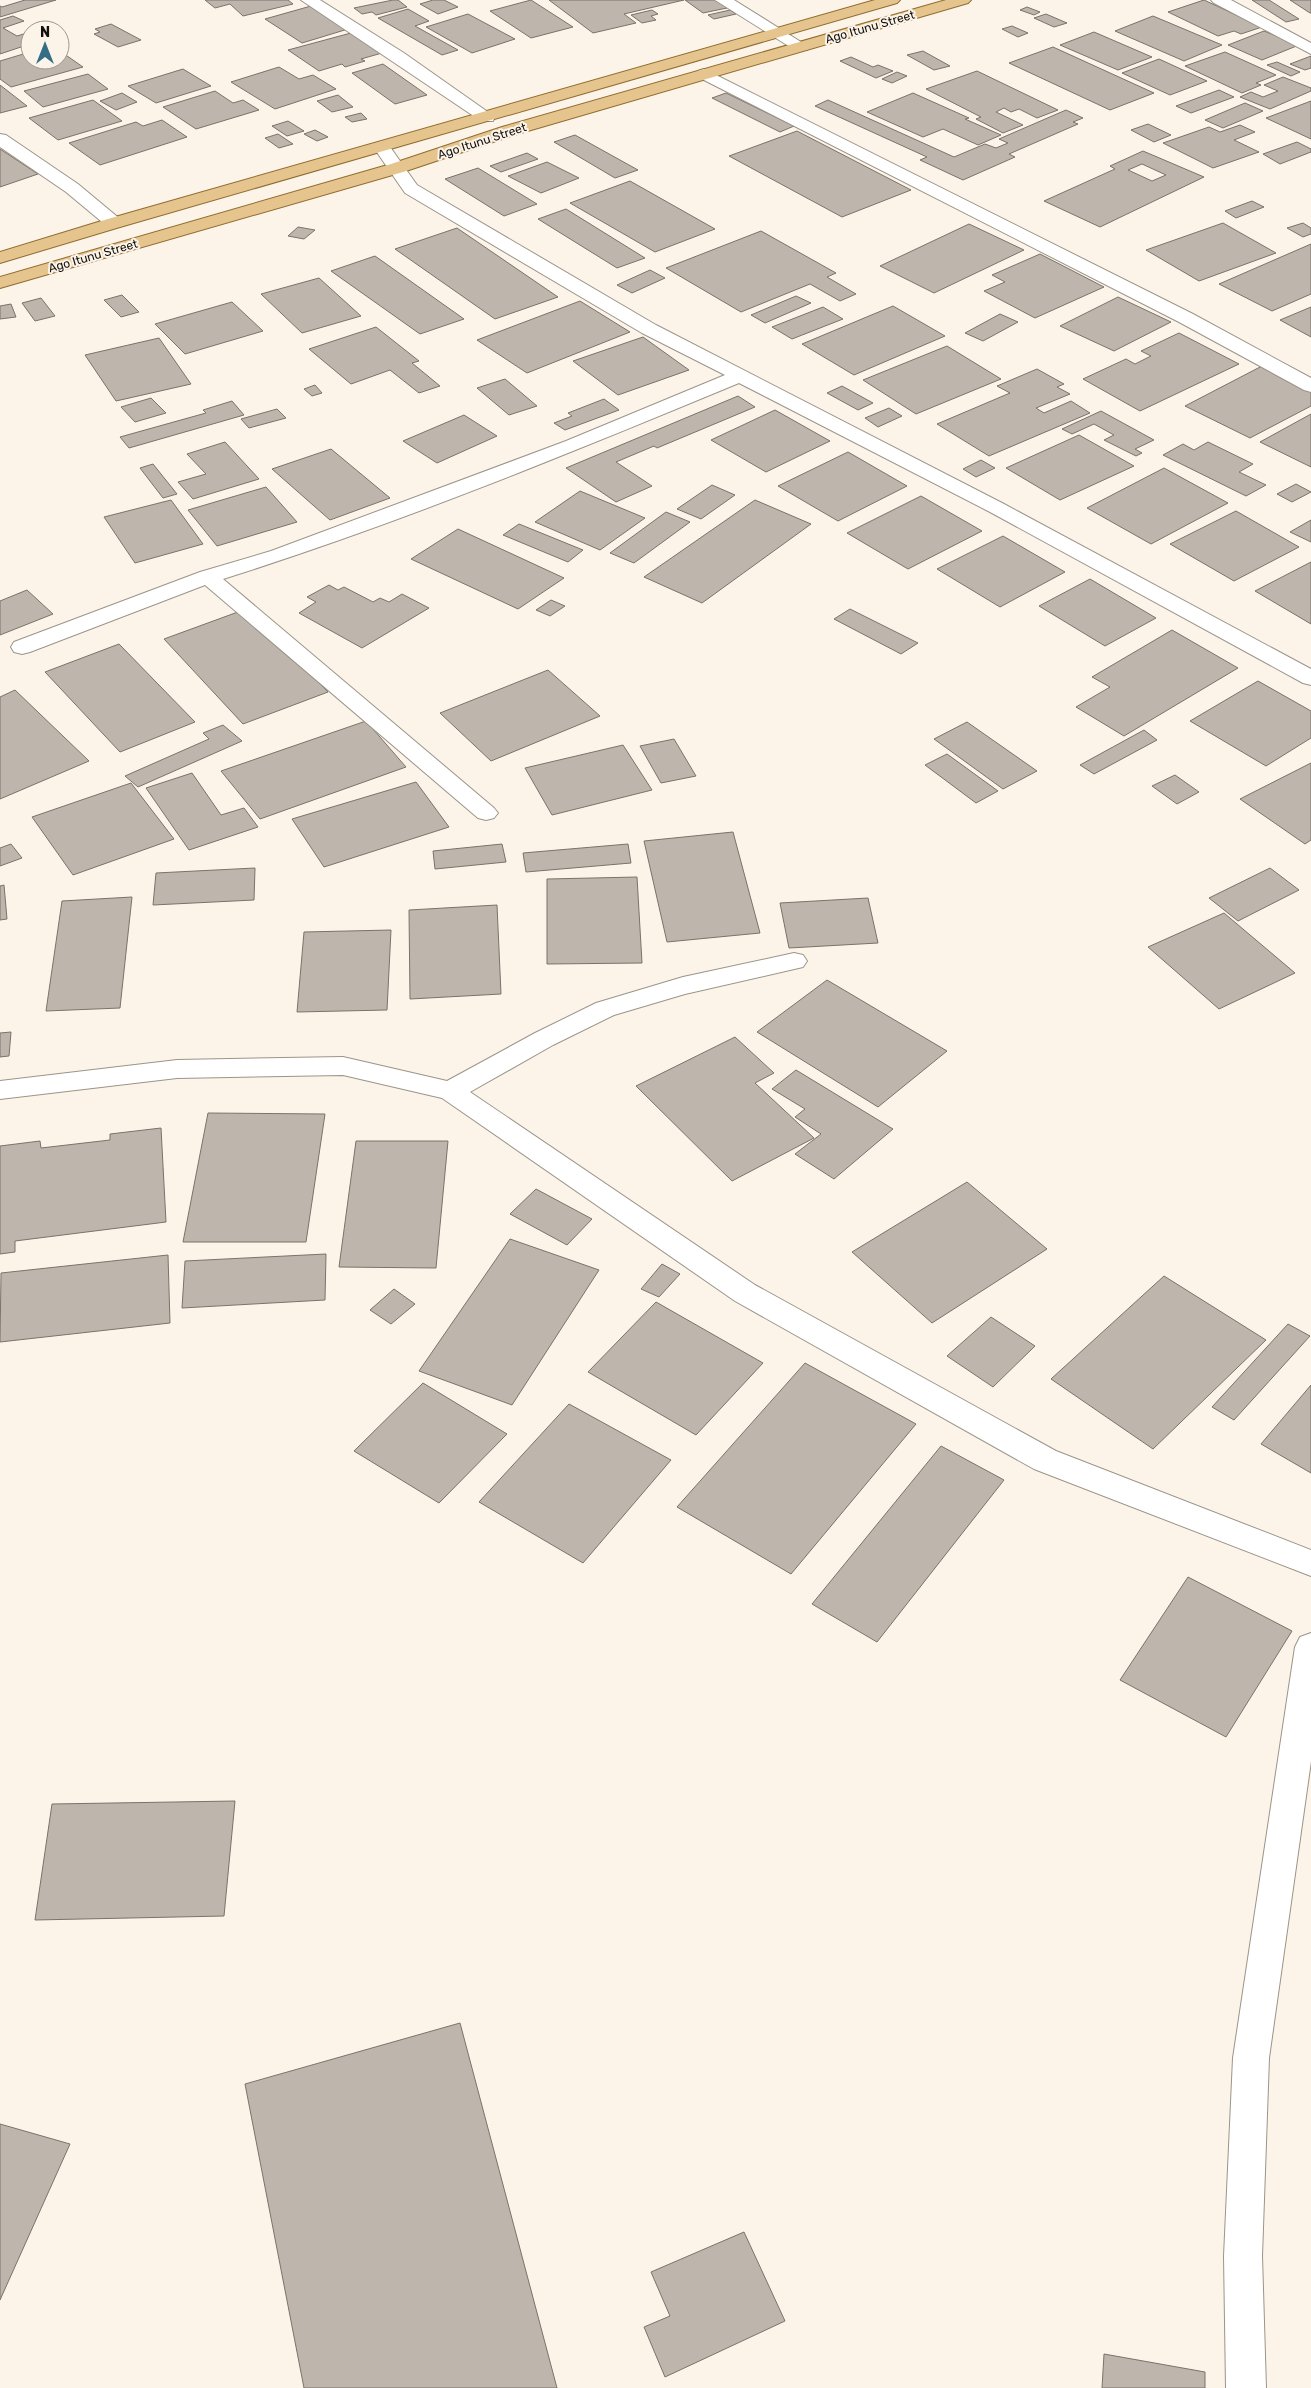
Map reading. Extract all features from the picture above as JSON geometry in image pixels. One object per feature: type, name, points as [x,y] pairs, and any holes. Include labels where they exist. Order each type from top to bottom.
[{"type":"main road","name":"Ago Itunu Street","points":[[0,258],[892,0]]},
{"type":"main road","name":"Ago Itunu Street","points":[[0,283],[397,168],[508,131],[964,0]]},
{"type":"street","points":[[309,0],[398,56],[487,117]]},
{"type":"street","points":[[723,0],[801,47]]},
{"type":"street","points":[[1219,0],[1311,48]]},
{"type":"street","points":[[704,74],[1186,318],[1311,386]]},
{"type":"street","points":[[0,139],[72,188],[114,224]]},
{"type":"street","points":[[382,148],[411,189],[649,329],[997,508],[1311,678]]},
{"type":"street","points":[[22,647],[208,577],[278,555],[564,449],[740,376]]},
{"type":"street","points":[[208,577],[486,813]]},
{"type":"street","points":[[450,1091],[544,1039],[605,1009],[684,986],[794,961]]},
{"type":"street","points":[[0,1090],[178,1069],[343,1066],[450,1091],[745,1293],[1045,1460],[1311,1563]]},
{"type":"street","points":[[1246,2388],[1243,2256],[1251,2058],[1311,1647]]},
{"type":"building","points":[[25,0],[56,0],[0,17],[0,6]]},
{"type":"building","points":[[205,0],[288,0],[293,4],[243,16],[230,4],[215,8]]},
{"type":"building","points":[[398,0],[407,7],[376,15],[372,12],[362,14],[354,8]]},
{"type":"building","points":[[433,0],[444,0],[458,7],[438,14],[420,4]]},
{"type":"building","points":[[531,0],[573,27],[531,38],[490,11]]},
{"type":"building","points":[[549,0],[684,0],[624,14],[636,23],[593,33]]},
{"type":"building","points":[[685,0],[716,0],[727,8],[703,13]]},
{"type":"building","points":[[1204,0],[1262,27],[1241,34],[1234,31],[1218,36],[1168,12]]},
{"type":"building","points":[[1252,0],[1269,0],[1299,19],[1286,22]]},
{"type":"building","points":[[1290,0],[1311,0],[1311,13],[1310,13]]},
{"type":"building","points":[[311,6],[348,29],[302,43],[265,19]]},
{"type":"building","points":[[1027,7],[1040,12],[1034,15],[1020,10]]},
{"type":"building","points":[[408,9],[429,21],[415,26],[458,50],[442,55],[378,18]]},
{"type":"building","points":[[652,10],[658,14],[651,16],[656,20],[642,23],[631,15]]},
{"type":"building","points":[[730,10],[736,14],[714,19],[708,15]]},
{"type":"building","points":[[468,14],[515,39],[472,53],[426,27]]},
{"type":"building","points":[[1046,14],[1067,23],[1054,27],[1034,18]]},
{"type":"building","points":[[13,16],[22,20],[3,28],[17,36],[20,35],[20,47],[0,54],[0,20]]},
{"type":"building","points":[[1153,16],[1222,45],[1184,61],[1115,31]]},
{"type":"building","points":[[111,24],[141,40],[118,47],[94,34],[100,32],[95,29]]},
{"type":"building","points":[[1012,26],[1028,33],[1018,37],[1002,29]]},
{"type":"building","points":[[1264,31],[1299,45],[1262,60],[1228,45]]},
{"type":"building","points":[[1094,32],[1152,57],[1118,70],[1060,45]]},
{"type":"building","points":[[351,33],[382,53],[361,59],[365,61],[345,67],[342,64],[319,71],[288,50]]},
{"type":"building","points":[[1053,47],[1154,93],[1110,110],[1009,63]]},
{"type":"building","points":[[923,51],[950,66],[934,70],[907,55]]},
{"type":"building","points":[[1225,52],[1276,75],[1256,83],[1261,85],[1242,93],[1185,66]]},
{"type":"building","points":[[20,55],[20,70],[70,70],[70,58],[83,67],[11,87],[0,79],[0,61]]},
{"type":"building","points":[[1311,56],[1311,68],[1305,70],[1290,64]]},
{"type":"building","points":[[851,57],[873,67],[878,65],[893,71],[876,78],[840,61]]},
{"type":"building","points":[[1159,59],[1207,81],[1170,95],[1122,73]]},
{"type":"building","points":[[1277,62],[1300,72],[1291,76],[1267,65]]},
{"type":"building","points":[[383,64],[427,95],[395,104],[352,73]]},
{"type":"building","points":[[279,67],[299,79],[313,75],[336,89],[275,109],[231,82]]},
{"type":"building","points":[[183,69],[211,86],[156,103],[128,86]]},
{"type":"building","points":[[977,71],[1058,110],[1037,118],[1019,109],[1011,112],[1004,108],[996,112],[1023,125],[1003,133],[976,119],[981,117],[926,89]]},
{"type":"building","points":[[897,72],[907,76],[892,83],[882,79]]},
{"type":"building","points":[[88,74],[108,89],[43,107],[24,91]]},
{"type":"building","points":[[1283,77],[1311,88],[1311,91],[1270,109],[1240,97],[1251,92],[1263,97],[1278,91],[1264,85]]},
{"type":"building","points":[[0,85],[27,106],[0,113]]},
{"type":"building","points":[[1219,90],[1234,97],[1191,113],[1176,106]]},
{"type":"building","points":[[215,91],[233,103],[243,100],[259,110],[196,129],[163,107]]},
{"type":"building","points":[[122,93],[137,102],[116,110],[100,101]]},
{"type":"building","points":[[726,93],[794,126],[780,132],[712,98]]},
{"type":"building","points":[[913,93],[969,118],[965,119],[1001,135],[978,145],[943,129],[923,137],[867,112]]},
{"type":"building","points":[[338,95],[353,107],[332,112],[317,101]]},
{"type":"building","points":[[93,100],[122,121],[58,140],[29,118]]},
{"type":"building","points":[[828,100],[954,157],[985,144],[996,148],[1008,143],[999,139],[1066,110],[1083,118],[1073,122],[1078,124],[1009,154],[1015,157],[963,180],[920,160],[927,157],[815,106]]},
{"type":"building","points":[[1311,101],[1311,139],[1266,118]]},
{"type":"building","points":[[1245,103],[1263,111],[1223,128],[1205,120]]},
{"type":"building","points":[[361,113],[367,119],[352,122],[345,117]]},
{"type":"building","points":[[162,120],[187,137],[100,165],[69,143],[136,122],[143,126]]},
{"type":"building","points":[[288,121],[304,131],[287,136],[272,126]]},
{"type":"building","points":[[1148,124],[1171,135],[1154,142],[1131,130]]},
{"type":"building","points":[[1240,125],[1255,132],[1234,140],[1259,152],[1213,168],[1163,143],[1209,127],[1220,132]]},
{"type":"building","points":[[315,130],[328,137],[317,141],[304,134]]},
{"type":"building","points":[[797,131],[911,190],[842,217],[729,156]]},
{"type":"building","points":[[278,134],[293,144],[279,148],[265,138]]},
{"type":"building","points":[[575,135],[638,170],[615,178],[554,142]]},
{"type":"building","points":[[1297,142],[1311,149],[1311,152],[1280,164],[1263,154]]},
{"type":"building","points":[[0,149],[38,174],[0,187]]},
{"type":"building","points":[[1143,151],[1204,177],[1100,227],[1044,201],[1115,169],[1110,166]],"holes":[[[1142,164],[1166,175],[1152,181],[1128,170]]]},
{"type":"building","points":[[527,153],[538,159],[501,172],[490,166]]},
{"type":"building","points":[[547,162],[579,178],[541,193],[508,176]]},
{"type":"building","points":[[478,168],[537,204],[504,216],[445,179]]},
{"type":"building","points":[[630,181],[715,229],[655,252],[570,203]]},
{"type":"building","points":[[1252,201],[1264,207],[1236,218],[1225,211]]},
{"type":"building","points":[[566,209],[645,258],[617,268],[538,219]]},
{"type":"building","points":[[1223,223],[1276,253],[1199,281],[1146,250]]},
{"type":"building","points":[[1303,223],[1311,228],[1311,234],[1303,237],[1287,228]]},
{"type":"building","points":[[969,224],[1024,250],[934,293],[880,266]]},
{"type":"building","points":[[298,227],[315,230],[304,239],[288,236]]},
{"type":"building","points":[[457,228],[558,297],[495,319],[395,249]]},
{"type":"building","points":[[761,231],[836,273],[827,277],[856,294],[840,301],[810,284],[741,312],[666,268]]},
{"type":"building","points":[[1311,244],[1311,294],[1272,311],[1219,284]]},
{"type":"building","points":[[1040,254],[1104,287],[1035,318],[984,291],[1005,282],[992,275]]},
{"type":"building","points":[[375,256],[464,319],[420,334],[331,271]]},
{"type":"building","points":[[650,270],[665,278],[632,293],[617,285]]},
{"type":"building","points":[[319,278],[361,316],[302,333],[261,294]]},
{"type":"building","points":[[122,295],[139,312],[121,317],[104,300]]},
{"type":"building","points":[[796,296],[811,303],[765,323],[751,315]]},
{"type":"building","points":[[1118,297],[1171,322],[1114,351],[1060,326]]},
{"type":"building","points":[[41,298],[55,316],[35,321],[22,303]]},
{"type":"building","points":[[580,301],[630,332],[527,373],[477,340]]},
{"type":"building","points":[[232,302],[263,331],[185,354],[155,324]]},
{"type":"building","points":[[11,304],[16,317],[0,319],[0,306]]},
{"type":"building","points":[[893,306],[945,336],[854,375],[802,344]]},
{"type":"building","points":[[823,307],[843,319],[792,339],[772,327]]},
{"type":"building","points":[[1311,307],[1311,337],[1280,320]]},
{"type":"building","points":[[1000,314],[1018,322],[983,341],[965,333]]},
{"type":"building","points":[[376,327],[419,361],[412,363],[440,386],[419,393],[390,370],[351,384],[309,349]]},
{"type":"building","points":[[1179,333],[1239,364],[1140,411],[1083,379],[1126,359],[1135,364],[1151,356],[1141,351]]},
{"type":"building","points":[[643,337],[689,370],[618,395],[573,361]]},
{"type":"building","points":[[159,338],[191,384],[116,401],[85,355]]},
{"type":"building","points":[[947,346],[1001,379],[916,414],[863,380]]},
{"type":"building","points":[[1262,366],[1311,389],[1311,406],[1250,438],[1185,406]]},
{"type":"building","points":[[1037,369],[1064,384],[1057,387],[1070,394],[1036,408],[1044,413],[1071,401],[1090,413],[989,456],[937,424],[1010,393],[997,386]]},
{"type":"building","points":[[505,379],[537,406],[509,415],[477,388]]},
{"type":"building","points":[[315,385],[322,393],[312,396],[304,389]]},
{"type":"building","points":[[842,386],[873,403],[858,410],[827,393]]},
{"type":"building","points":[[738,396],[755,407],[657,448],[654,446],[616,462],[652,486],[616,502],[566,468]]},
{"type":"building","points":[[151,398],[166,413],[135,422],[121,407]]},
{"type":"building","points":[[604,399],[619,410],[565,430],[554,423],[572,416],[568,413]]},
{"type":"building","points":[[232,401],[244,415],[129,448],[120,437],[206,413],[203,410]]},
{"type":"building","points":[[889,408],[902,416],[878,427],[865,418]]},
{"type":"building","points":[[277,409],[286,418],[249,428],[241,419]]},
{"type":"building","points":[[775,410],[830,441],[766,472],[711,440]]},
{"type":"building","points":[[1101,411],[1154,440],[1135,449],[1142,453],[1136,456],[1104,440],[1114,435],[1094,424],[1072,434],[1062,429]]},
{"type":"building","points":[[1311,414],[1311,467],[1260,442]]},
{"type":"building","points":[[464,415],[497,436],[437,463],[403,441]]},
{"type":"building","points":[[1079,435],[1134,466],[1060,500],[1006,468]]},
{"type":"building","points":[[225,442],[259,479],[193,499],[178,482],[206,474],[187,454]]},
{"type":"building","points":[[1208,442],[1253,464],[1239,472],[1266,485],[1246,496],[1163,455],[1183,444],[1194,450]]},
{"type":"building","points":[[331,449],[390,498],[330,520],[272,469]]},
{"type":"building","points":[[848,452],[907,486],[838,521],[778,486]]},
{"type":"building","points":[[981,460],[995,468],[976,477],[963,469]]},
{"type":"building","points":[[153,464],[177,494],[163,498],[140,468]]},
{"type":"building","points":[[1164,468],[1228,503],[1151,544],[1087,508]]},
{"type":"building","points":[[1296,484],[1311,492],[1292,502],[1277,494]]},
{"type":"building","points":[[712,485],[735,495],[701,519],[677,509]]},
{"type":"building","points":[[266,487],[297,522],[217,546],[188,510]]},
{"type":"building","points":[[580,491],[645,518],[600,550],[535,522]]},
{"type":"building","points":[[921,496],[982,531],[908,569],[847,533]]},
{"type":"building","points":[[171,500],[203,544],[135,563],[104,517]]},
{"type":"building","points":[[755,500],[811,524],[702,603],[644,577]]},
{"type":"building","points":[[1236,511],[1299,547],[1234,581],[1170,544]]},
{"type":"building","points":[[666,512],[690,522],[634,563],[610,553]]},
{"type":"building","points":[[1311,520],[1311,542],[1290,532]]},
{"type":"building","points":[[519,524],[583,550],[568,562],[503,535]]},
{"type":"building","points":[[458,529],[564,578],[518,609],[411,559]]},
{"type":"building","points":[[1003,536],[1065,572],[1000,607],[937,569]]},
{"type":"building","points":[[1311,562],[1311,624],[1255,591]]},
{"type":"building","points":[[1090,579],[1156,618],[1105,646],[1039,606]]},
{"type":"building","points":[[329,585],[338,590],[344,587],[373,602],[380,598],[389,602],[402,594],[429,608],[362,648],[299,613],[316,602],[307,597]]},
{"type":"building","points":[[27,590],[53,614],[0,635],[0,601]]},
{"type":"building","points":[[551,600],[565,606],[550,616],[536,610]]},
{"type":"building","points":[[246,609],[328,692],[243,724],[164,639]]},
{"type":"building","points":[[850,609],[918,643],[901,654],[834,619]]},
{"type":"building","points":[[1172,630],[1238,668],[1124,736],[1076,707],[1110,687],[1092,677]]},
{"type":"building","points":[[119,644],[195,722],[120,752],[45,672]]},
{"type":"building","points":[[548,670],[600,716],[491,761],[440,713]]},
{"type":"building","points":[[1258,681],[1311,711],[1311,738],[1266,766],[1190,721]]},
{"type":"building","points":[[15,690],[89,761],[0,799],[0,697]]},
{"type":"building","points":[[366,721],[406,767],[260,819],[221,771]]},
{"type":"building","points":[[967,722],[1037,771],[1003,789],[934,739]]},
{"type":"building","points":[[223,725],[242,741],[138,787],[125,776],[209,739],[203,733]]},
{"type":"building","points":[[1144,730],[1157,740],[1094,774],[1080,765]]},
{"type":"building","points":[[674,739],[696,776],[661,783],[640,746]]},
{"type":"building","points":[[623,745],[652,790],[552,815],[525,768]]},
{"type":"building","points":[[947,754],[998,791],[976,803],[925,765]]},
{"type":"building","points":[[1311,763],[1311,840],[1305,844],[1240,799]]},
{"type":"building","points":[[192,773],[221,815],[244,808],[258,827],[189,850],[146,788]]},
{"type":"building","points":[[1175,775],[1199,792],[1177,804],[1152,786]]},
{"type":"building","points":[[416,782],[449,827],[324,867],[292,819]]},
{"type":"building","points":[[131,783],[174,839],[73,875],[32,817]]},
{"type":"building","points":[[733,832],[760,933],[667,942],[644,841]]},
{"type":"building","points":[[11,844],[22,858],[0,866],[0,848]]},
{"type":"building","points":[[502,844],[506,862],[435,869],[433,851]]},
{"type":"building","points":[[628,844],[631,863],[526,872],[523,853]]},
{"type":"building","points":[[255,868],[254,900],[153,905],[156,873]]},
{"type":"building","points":[[1270,868],[1299,890],[1238,921],[1209,898]]},
{"type":"building","points":[[637,877],[642,963],[547,964],[547,879]]},
{"type":"building","points":[[4,885],[7,919],[0,920],[0,886]]},
{"type":"building","points":[[132,897],[120,1008],[46,1011],[62,901]]},
{"type":"building","points":[[868,898],[878,943],[789,948],[780,903]]},
{"type":"building","points":[[497,905],[501,994],[410,999],[409,910]]},
{"type":"building","points":[[1224,913],[1295,973],[1219,1009],[1148,947]]},
{"type":"building","points":[[391,930],[387,1010],[297,1012],[304,932]]},
{"type":"building","points":[[827,980],[947,1051],[878,1107],[757,1032]]},
{"type":"building","points":[[11,1032],[9,1056],[0,1057],[0,1033]]},
{"type":"building","points":[[735,1037],[774,1073],[755,1083],[814,1138],[732,1181],[636,1086]]},
{"type":"building","points":[[796,1070],[893,1129],[834,1179],[795,1154],[821,1134],[795,1117],[805,1109],[772,1089]]},
{"type":"building","points":[[208,1113],[325,1114],[306,1242],[183,1242]]},
{"type":"building","points":[[161,1128],[166,1222],[15,1241],[15,1252],[0,1254],[0,1146],[40,1141],[41,1148],[110,1140],[110,1134]]},
{"type":"building","points":[[356,1141],[448,1141],[436,1268],[339,1267]]},
{"type":"building","points":[[967,1182],[1047,1249],[932,1323],[852,1252]]},
{"type":"building","points":[[536,1189],[592,1219],[567,1245],[510,1214]]},
{"type":"building","points":[[510,1239],[599,1270],[512,1405],[419,1371]]},
{"type":"building","points":[[326,1254],[325,1300],[182,1308],[185,1261]]},
{"type":"building","points":[[168,1255],[170,1323],[0,1342],[1,1273]]},
{"type":"building","points":[[662,1264],[680,1274],[659,1297],[641,1289]]},
{"type":"building","points":[[1164,1276],[1266,1340],[1153,1449],[1051,1379]]},
{"type":"building","points":[[394,1289],[415,1304],[391,1324],[370,1310]]},
{"type":"building","points":[[656,1302],[763,1363],[696,1435],[588,1372]]},
{"type":"building","points":[[991,1317],[1035,1346],[993,1387],[947,1356]]},
{"type":"building","points":[[1288,1324],[1310,1336],[1234,1420],[1212,1407]]},
{"type":"building","points":[[805,1363],[916,1424],[791,1574],[677,1507]]},
{"type":"building","points":[[423,1383],[507,1434],[439,1503],[354,1451]]},
{"type":"building","points":[[1311,1385],[1311,1473],[1261,1444]]},
{"type":"building","points":[[569,1404],[671,1460],[583,1563],[479,1502]]},
{"type":"building","points":[[941,1446],[1004,1480],[877,1642],[812,1604]]},
{"type":"building","points":[[1188,1577],[1292,1631],[1226,1737],[1120,1680]]},
{"type":"building","points":[[235,1801],[224,1916],[35,1920],[52,1804]]},
{"type":"building","points":[[460,2023],[557,2388],[304,2388],[245,2084]]},
{"type":"building","points":[[0,2124],[70,2144],[0,2300]]},
{"type":"building","points":[[744,2232],[785,2321],[665,2377],[644,2327],[670,2316],[651,2272]]},
{"type":"building","points":[[1104,2354],[1205,2372],[1205,2388],[1102,2388]]}]
